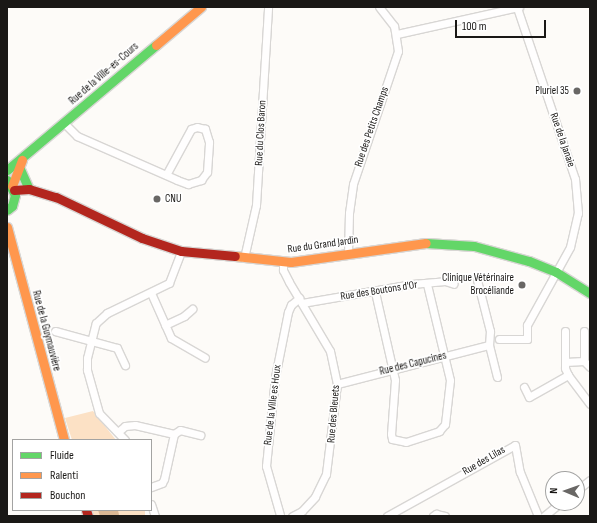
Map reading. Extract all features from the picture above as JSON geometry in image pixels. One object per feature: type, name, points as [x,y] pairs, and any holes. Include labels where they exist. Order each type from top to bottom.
[{"type":"street","name":"Rue de la Ville-es-Cours","points":[[7,170],[21,164],[65,124],[201,7]]},
{"type":"street","name":"Rue du Clos Baron","points":[[244,258],[256,205],[268,7]]},
{"type":"street","name":"Rue des Petits Champs","points":[[348,254],[349,213],[353,184],[398,51],[397,34],[390,18],[379,7]]},
{"type":"street","points":[[397,34],[518,8]]},
{"type":"street","name":"Rue de la Janaie","points":[[499,339],[526,339],[527,325],[570,247],[576,230],[578,190],[518,8]]},
{"type":"street","points":[[65,124],[77,136],[166,175],[188,184],[201,180],[207,172],[209,142],[205,130],[197,127],[191,129],[166,175]]},
{"type":"street","name":"Rue de la Ville-es-Cours","points":[[7,210],[14,200],[11,185],[21,164]]},
{"type":"street","points":[[21,164],[29,190]]},
{"type":"street","name":"Rue du Grand Jardin","points":[[11,185],[78,206],[156,244],[182,251],[283,262],[348,254],[398,245],[445,243],[492,249],[556,272],[590,293]]},
{"type":"street","name":"Rue de la Guymauvière","points":[[7,227],[64,439]]},
{"type":"street","points":[[124,439],[103,418],[97,406],[86,365],[96,323],[101,317],[169,283],[182,251]]},
{"type":"street","name":"Rue des Bleuets","points":[[283,262],[283,270],[330,351],[338,384],[326,474],[315,497],[302,511],[292,516]]},
{"type":"street","points":[[477,280],[490,331],[489,345],[497,377]]},
{"type":"street","name":"Rue des Boutons d'Or","points":[[301,301],[375,292],[412,284],[427,284],[445,281],[454,284]]},
{"type":"street","points":[[375,292],[394,370],[392,439],[397,441],[412,441],[443,429],[450,380],[427,284]]},
{"type":"street","points":[[151,293],[165,325],[176,342],[205,358]]},
{"type":"street","name":"Rue de la Ville es Houx","points":[[281,516],[266,466],[277,370],[288,312],[291,305],[301,301]]},
{"type":"street","points":[[165,325],[184,316],[192,309]]},
{"type":"street","points":[[55,331],[117,348],[125,365]]},
{"type":"street","points":[[565,332],[565,362],[568,375],[590,404]]},
{"type":"street","points":[[584,332],[584,361],[590,367]]},
{"type":"street","name":"Rue des Capucines","points":[[338,384],[489,345]]},
{"type":"street","points":[[565,362],[584,361]]},
{"type":"street","points":[[524,387],[530,397],[568,375]]},
{"type":"street","points":[[118,432],[125,426],[135,425],[174,434]]},
{"type":"street","points":[[152,487],[162,483],[164,480],[174,434],[180,430],[200,435]]},
{"type":"street","name":"Rue des Lilas","points":[[387,516],[515,445],[520,472],[538,516]]},
{"type":"street","points":[[433,516],[436,514],[445,516]]},
{"type":"shaded area","points":[[93,411],[115,439],[72,439],[65,418]]},
{"type":"shaded area","points":[[93,511],[145,511],[145,516],[93,516]]},
{"type":"shaded area","points":[[98,511],[118,511],[119,515],[100,516]]},
{"type":"traffic: fast","points":[[7,170],[156,45]]},
{"type":"traffic: fast","points":[[20,169],[29,189]]},
{"type":"traffic: fast","points":[[7,180],[15,195],[12,206],[7,210]]},
{"type":"traffic: fast","points":[[426,243],[474,246],[529,261],[556,272],[590,293]]},
{"type":"traffic: slow","points":[[156,45],[201,7]]},
{"type":"traffic: slow","points":[[12,186],[22,160]]},
{"type":"traffic: slow","points":[[7,227],[64,439]]},
{"type":"traffic: slow","points":[[235,256],[291,262],[426,243]]},
{"type":"traffic: jam","points":[[14,190],[29,189],[56,197],[142,238],[181,251],[235,256]]},
{"type":"traffic: jam","points":[[86,511],[88,516]]},
{"type":"place","name":"Pluriel 35","points":[[577,91]]},
{"type":"place","name":"CNU","points":[[157,199]]},
{"type":"place","name":"Clinique Vétérinaire Brocéliande","points":[[522,285]]}]
